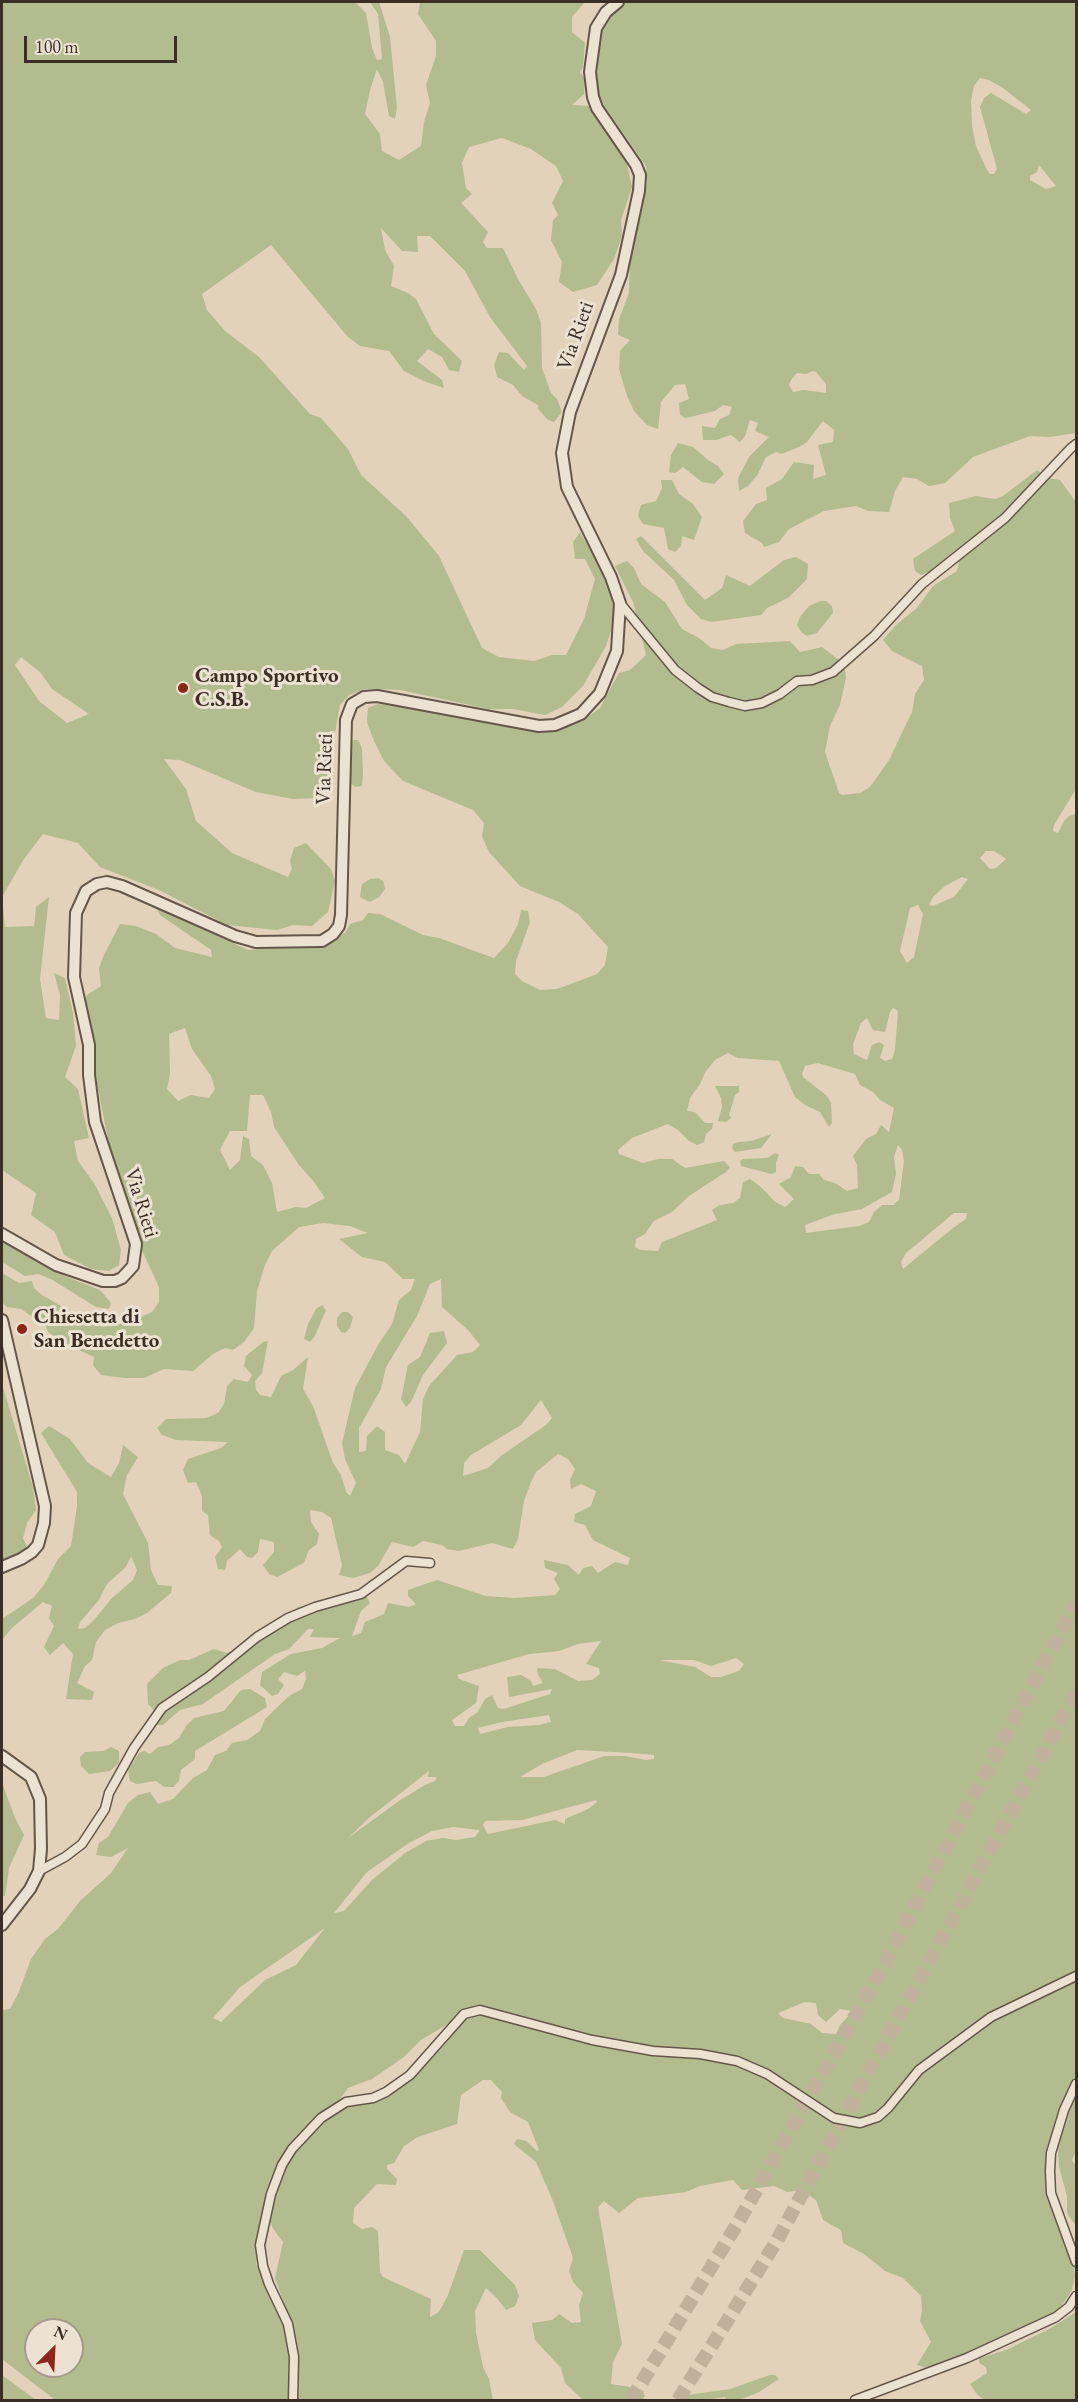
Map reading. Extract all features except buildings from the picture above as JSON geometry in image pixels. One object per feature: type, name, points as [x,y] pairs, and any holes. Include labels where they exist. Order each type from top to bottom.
[{"type":"street","name":"Via Rieti","points":[[2,1234],[56,1264],[103,1281],[115,1281],[122,1278],[133,1266],[136,1244],[95,1122],[89,1075],[89,1045],[74,977],[76,913],[86,891],[97,884],[107,882],[122,886],[235,936],[256,942],[322,941],[333,934],[339,926],[341,915],[346,720],[352,704],[364,697],[377,696],[539,726],[565,722],[581,714],[600,693],[616,651],[620,603],[611,577],[567,487],[562,453],[570,412],[621,275],[639,191],[640,175],[636,165],[597,108],[591,80],[596,28],[606,12],[618,2]]},
{"type":"street","points":[[620,603],[675,670],[698,688],[712,697],[745,706],[762,703],[780,694],[797,681],[812,680],[833,672],[874,636],[922,584],[1005,518],[1077,444]]},
{"type":"street","points":[[2,1320],[45,1506],[44,1523],[38,1545],[26,1556],[2,1567]]},
{"type":"street","points":[[39,1871],[82,1844],[105,1809],[109,1793],[134,1748],[162,1708],[208,1677],[257,1636],[288,1618],[315,1607],[361,1594],[406,1561],[430,1563]]},
{"type":"street","points":[[2,1756],[31,1778],[40,1798],[41,1848],[39,1871],[30,1889],[2,1925]]},
{"type":"street","points":[[293,2400],[294,2357],[288,2324],[266,2275],[260,2246],[271,2194],[282,2165],[292,2149],[321,2118],[346,2102],[373,2098],[404,2080],[464,2014],[480,2010],[592,2040],[653,2051],[700,2054],[737,2061],[767,2074],[834,2118],[860,2124],[879,2117],[919,2070],[981,2024],[1077,1976]]},
{"type":"street","points":[[1077,2084],[1064,2110],[1051,2153],[1050,2171],[1051,2193],[1077,2262]]},
{"type":"street","points":[[855,2400],[967,2358],[1056,2318],[1069,2307],[1077,2296]]},
{"type":"green space","points":[[2,2],[355,2],[366,13],[372,48],[377,60],[382,59],[378,14],[370,2],[379,2],[390,37],[397,108],[395,119],[389,116],[383,82],[377,69],[365,114],[380,134],[382,151],[399,160],[421,146],[424,122],[430,103],[426,85],[436,56],[436,41],[418,14],[420,2],[585,2],[572,17],[572,32],[585,43],[583,67],[580,72],[585,80],[584,94],[572,105],[590,106],[626,160],[632,187],[621,220],[622,236],[614,259],[597,285],[573,292],[559,282],[562,262],[551,240],[553,220],[558,215],[552,203],[563,181],[556,166],[531,149],[502,138],[469,147],[462,163],[466,188],[472,194],[461,203],[488,232],[483,242],[487,248],[503,248],[536,309],[541,323],[542,368],[551,393],[557,399],[562,412],[554,422],[548,420],[538,409],[538,405],[522,396],[513,385],[497,377],[494,365],[499,352],[508,353],[524,370],[527,366],[490,317],[465,271],[430,236],[417,236],[418,252],[402,251],[381,228],[385,250],[394,266],[391,286],[416,299],[434,334],[462,361],[459,372],[449,370],[442,357],[428,349],[417,361],[442,380],[444,388],[404,371],[389,351],[360,346],[347,336],[271,245],[202,294],[207,310],[225,331],[259,357],[310,414],[321,418],[348,449],[361,475],[406,516],[439,556],[482,648],[499,657],[534,661],[552,655],[566,655],[584,619],[595,579],[585,559],[575,559],[573,542],[580,532],[610,584],[615,619],[606,646],[583,686],[562,707],[545,715],[513,709],[488,709],[400,690],[365,689],[349,695],[340,705],[323,798],[293,799],[256,792],[180,760],[164,759],[186,789],[196,821],[232,853],[288,877],[292,869],[290,861],[294,848],[306,843],[331,869],[335,881],[328,912],[312,926],[293,925],[277,930],[227,925],[159,890],[100,867],[78,843],[43,834],[24,859],[2,897]],"holes":[[[21,657],[40,672],[52,689],[89,714],[67,723],[39,701],[15,665]]]},
{"type":"green space","points":[[626,2],[1076,2],[1076,433],[1049,437],[1030,436],[973,457],[945,483],[929,486],[917,479],[903,477],[895,491],[889,512],[868,511],[856,506],[824,511],[789,529],[779,542],[764,547],[762,543],[745,533],[743,521],[756,504],[767,500],[766,488],[782,479],[794,462],[814,465],[813,479],[826,475],[818,445],[833,442],[834,430],[823,421],[807,442],[801,446],[782,454],[776,452],[766,457],[758,474],[748,486],[739,491],[738,478],[749,457],[769,437],[755,431],[758,423],[750,420],[745,436],[740,442],[731,435],[716,440],[703,440],[702,426],[715,428],[720,419],[729,415],[732,407],[723,405],[715,411],[686,418],[680,415],[679,403],[689,399],[685,384],[675,385],[661,402],[658,429],[647,425],[634,411],[619,369],[620,351],[630,340],[618,335],[619,319],[629,293],[630,257],[647,183],[646,166],[601,101],[596,80],[594,58],[599,32],[615,9]],"holes":[[[980,78],[1003,88],[1031,110],[1026,114],[991,93],[984,98],[980,107],[997,169],[994,174],[990,174],[987,170],[976,146],[972,126],[971,101],[974,86]],[[1039,165],[1056,186],[1046,189],[1030,180],[1030,176],[1037,172]],[[816,372],[826,384],[826,393],[804,390],[793,392],[789,385],[791,380],[797,373]]]},
{"type":"green space","points":[[678,443],[693,447],[718,466],[724,474],[714,484],[702,482],[683,467],[675,473],[669,472],[671,455]]},
{"type":"green space","points":[[1037,470],[1048,478],[1060,480],[1076,502],[1076,789],[1054,825],[1053,831],[1058,833],[1064,821],[1076,814],[1076,2151],[1072,2160],[1076,2166],[1076,2226],[1067,2213],[1067,2196],[1059,2167],[1058,2149],[1069,2103],[1047,2169],[1071,2254],[1075,2275],[1072,2290],[1060,2309],[1042,2321],[979,2349],[926,2368],[917,2365],[931,2342],[920,2321],[921,2296],[903,2278],[885,2271],[864,2254],[843,2243],[841,2230],[823,2220],[816,2200],[800,2190],[787,2192],[774,2186],[742,2190],[733,2180],[700,2186],[686,2192],[638,2198],[619,2213],[604,2201],[598,2207],[622,2344],[613,2362],[611,2384],[637,2388],[645,2395],[643,2400],[583,2400],[565,2383],[561,2368],[535,2340],[532,2323],[552,2320],[559,2314],[572,2323],[581,2322],[579,2305],[583,2293],[573,2282],[569,2271],[573,2258],[553,2201],[536,2162],[514,2144],[517,2139],[526,2141],[537,2151],[539,2150],[528,2122],[510,2112],[501,2098],[502,2092],[491,2080],[483,2080],[461,2095],[457,2124],[418,2137],[404,2146],[394,2163],[387,2165],[387,2169],[397,2179],[396,2185],[377,2184],[354,2208],[353,2223],[362,2229],[372,2227],[378,2231],[380,2272],[383,2277],[431,2299],[430,2317],[439,2312],[448,2295],[464,2250],[480,2250],[515,2285],[519,2296],[515,2306],[506,2310],[486,2288],[475,2311],[476,2333],[493,2400],[297,2400],[297,2341],[275,2278],[283,2242],[268,2218],[260,2221],[256,2264],[285,2331],[289,2351],[288,2400],[55,2400],[27,2378],[84,2378],[84,2318],[24,2318],[24,2376],[2,2359],[2,2010],[10,2009],[31,1959],[45,1939],[58,1929],[80,1901],[111,1873],[128,1848],[111,1857],[96,1855],[99,1843],[108,1837],[128,1803],[138,1795],[150,1792],[158,1804],[173,1799],[193,1778],[207,1770],[215,1755],[226,1751],[232,1743],[247,1740],[260,1731],[265,1719],[289,1696],[302,1689],[306,1679],[305,1671],[297,1676],[284,1672],[278,1679],[284,1685],[278,1694],[272,1696],[260,1685],[262,1672],[291,1654],[322,1648],[340,1638],[310,1637],[314,1629],[308,1629],[289,1649],[275,1654],[203,1704],[180,1710],[163,1725],[157,1725],[157,1713],[148,1704],[147,1684],[163,1668],[180,1660],[189,1660],[214,1649],[227,1653],[248,1644],[298,1607],[343,1599],[352,1594],[366,1596],[370,1603],[361,1611],[352,1636],[361,1633],[365,1622],[384,1614],[388,1603],[409,1607],[416,1604],[408,1596],[408,1590],[437,1580],[486,1596],[514,1598],[555,1595],[560,1589],[554,1579],[558,1573],[545,1568],[544,1560],[568,1565],[579,1575],[583,1568],[592,1566],[598,1573],[615,1562],[628,1565],[630,1558],[593,1540],[585,1525],[574,1522],[575,1514],[591,1506],[596,1491],[581,1484],[571,1489],[570,1480],[575,1469],[568,1459],[558,1454],[536,1472],[531,1482],[524,1501],[518,1539],[513,1549],[492,1543],[459,1551],[423,1541],[413,1547],[392,1542],[378,1566],[370,1573],[353,1578],[339,1575],[342,1565],[331,1518],[322,1512],[310,1510],[311,1522],[319,1534],[317,1544],[309,1550],[304,1563],[277,1577],[269,1574],[263,1565],[274,1552],[274,1542],[260,1539],[258,1552],[252,1558],[247,1557],[240,1549],[227,1561],[225,1570],[218,1569],[215,1557],[222,1547],[219,1541],[210,1535],[208,1515],[202,1511],[202,1497],[196,1482],[188,1483],[183,1470],[188,1459],[221,1448],[228,1442],[176,1440],[162,1435],[157,1428],[166,1419],[206,1418],[218,1413],[224,1404],[227,1386],[234,1379],[248,1382],[252,1375],[244,1366],[246,1356],[263,1342],[268,1341],[262,1373],[255,1381],[256,1390],[260,1395],[271,1397],[281,1376],[293,1370],[308,1357],[303,1389],[313,1406],[333,1463],[350,1496],[356,1483],[345,1459],[342,1443],[355,1388],[392,1324],[399,1300],[411,1290],[415,1279],[403,1279],[385,1262],[362,1257],[339,1239],[368,1233],[350,1226],[323,1223],[299,1227],[272,1251],[265,1265],[257,1291],[254,1328],[244,1342],[233,1350],[225,1348],[213,1354],[193,1371],[164,1369],[144,1378],[101,1375],[93,1365],[94,1357],[66,1344],[48,1332],[46,1326],[21,1309],[7,1307],[2,1302],[2,1273],[19,1283],[32,1281],[34,1288],[42,1295],[85,1320],[103,1327],[130,1322],[152,1312],[159,1302],[159,1287],[140,1246],[113,1164],[82,1009],[87,995],[101,986],[99,968],[103,957],[120,924],[136,926],[156,934],[175,948],[212,957],[211,950],[160,915],[156,907],[248,950],[309,945],[322,947],[346,932],[350,924],[363,920],[368,913],[380,914],[423,935],[439,938],[494,958],[508,943],[518,924],[521,910],[528,911],[530,922],[516,961],[515,974],[522,981],[540,990],[557,989],[597,974],[605,965],[608,947],[578,914],[559,902],[520,886],[489,852],[482,836],[484,823],[473,810],[403,781],[384,761],[374,741],[367,722],[368,708],[378,704],[554,731],[581,722],[600,708],[619,673],[630,670],[646,655],[633,602],[615,566],[627,561],[634,568],[641,584],[665,602],[682,629],[711,648],[723,650],[736,644],[790,641],[800,652],[822,647],[844,664],[846,678],[840,705],[830,726],[825,752],[839,793],[842,795],[860,793],[870,787],[889,760],[912,712],[915,694],[924,680],[922,666],[892,651],[883,640],[896,625],[917,608],[933,586],[957,571],[959,562],[921,575],[915,571],[913,559],[955,531],[950,518],[949,503],[976,496],[995,499],[1003,496]],"holes":[[[986,851],[994,851],[1006,859],[996,868],[990,869],[980,858]],[[962,877],[968,879],[954,897],[933,906],[929,905],[933,897],[945,886]],[[918,905],[923,914],[914,957],[907,963],[900,951],[910,908]],[[893,1008],[898,1011],[895,1050],[892,1059],[885,1061],[880,1058],[884,1045],[879,1042],[872,1045],[867,1060],[854,1054],[853,1044],[861,1023],[867,1018],[873,1030],[885,1032],[890,1012]],[[185,1028],[192,1049],[211,1076],[215,1089],[209,1098],[191,1095],[178,1101],[167,1089],[170,1074],[169,1034]],[[728,1053],[738,1058],[779,1061],[795,1097],[820,1112],[829,1127],[832,1123],[831,1103],[827,1096],[802,1074],[805,1066],[818,1063],[855,1074],[860,1085],[894,1108],[889,1132],[881,1125],[876,1134],[866,1139],[853,1156],[857,1165],[858,1188],[847,1191],[835,1183],[824,1180],[819,1174],[809,1174],[803,1167],[795,1166],[791,1177],[779,1184],[794,1199],[785,1207],[774,1201],[750,1179],[743,1182],[740,1198],[733,1203],[720,1205],[712,1210],[717,1220],[662,1242],[658,1251],[640,1250],[635,1247],[636,1239],[645,1234],[654,1221],[672,1212],[689,1196],[730,1167],[724,1161],[685,1168],[672,1159],[658,1159],[643,1163],[619,1154],[618,1150],[632,1138],[668,1124],[689,1141],[697,1145],[704,1142],[713,1123],[705,1123],[695,1112],[687,1111],[690,1098],[706,1071],[715,1060]],[[250,1095],[263,1095],[271,1112],[274,1127],[299,1165],[325,1198],[306,1208],[296,1207],[277,1212],[272,1183],[263,1165],[251,1156],[249,1139],[243,1136],[240,1160],[230,1170],[220,1150],[230,1131],[247,1131]],[[898,1145],[902,1150],[904,1161],[899,1200],[893,1205],[882,1205],[874,1212],[869,1222],[859,1226],[806,1233],[805,1225],[835,1214],[862,1209],[892,1192],[896,1174],[894,1157]],[[954,1213],[967,1213],[966,1219],[903,1269],[901,1262],[906,1253]],[[441,1279],[442,1307],[468,1330],[480,1345],[473,1352],[457,1355],[429,1386],[423,1399],[420,1432],[405,1464],[399,1455],[385,1450],[385,1432],[377,1426],[367,1436],[366,1451],[359,1452],[359,1428],[381,1389],[386,1367],[417,1316],[430,1284]],[[541,1400],[552,1418],[546,1425],[502,1455],[488,1468],[463,1476],[464,1463],[471,1455],[521,1425]],[[601,1641],[586,1664],[599,1668],[600,1674],[592,1680],[578,1681],[555,1669],[537,1668],[543,1683],[533,1686],[531,1681],[521,1675],[507,1677],[509,1697],[552,1689],[550,1694],[504,1709],[498,1708],[492,1695],[485,1699],[478,1712],[469,1718],[464,1726],[455,1726],[452,1720],[476,1703],[479,1686],[459,1679],[457,1675],[529,1654],[559,1651],[578,1644]],[[736,1658],[744,1664],[739,1671],[721,1677],[711,1677],[695,1667],[659,1660],[694,1660],[711,1666]],[[549,1715],[551,1722],[508,1727],[480,1734],[478,1728]],[[577,1750],[654,1755],[654,1759],[646,1760],[625,1756],[604,1756],[544,1777],[520,1777],[542,1764]],[[429,1771],[428,1777],[437,1777],[435,1781],[399,1801],[348,1838],[370,1817]],[[596,1800],[597,1802],[588,1809],[565,1819],[565,1824],[555,1820],[488,1834],[483,1825],[485,1821],[522,1820]],[[453,1827],[480,1830],[475,1837],[426,1841],[405,1853],[372,1880],[344,1911],[334,1913],[367,1872],[409,1843],[432,1831]],[[325,1928],[296,1965],[265,1980],[221,2022],[213,2018],[240,1987]],[[805,2002],[816,2003],[818,2015],[826,2022],[840,2009],[853,2011],[840,2025],[836,2034],[822,2033],[811,2024],[783,2018],[778,2013]],[[448,2024],[450,2031],[447,2042],[412,2080],[382,2099],[346,2105],[340,2099],[348,2088],[372,2079],[404,2057],[421,2040]]]},
{"type":"green space","points":[[661,480],[672,480],[679,494],[693,504],[702,517],[694,540],[682,536],[681,546],[675,552],[668,549],[664,528],[643,524],[638,516],[641,505],[656,501],[662,488]]},
{"type":"green space","points":[[641,536],[705,600],[722,588],[726,575],[750,586],[784,560],[796,557],[808,564],[807,579],[788,598],[767,608],[761,615],[711,622],[701,619],[687,605],[674,580],[643,551],[636,539]]},
{"type":"green space","points":[[826,601],[832,606],[833,613],[817,633],[807,636],[797,625],[800,617],[809,606]]},
{"type":"green space","points":[[353,740],[358,740],[362,748],[362,786],[355,787],[348,781],[350,747]]},
{"type":"green space","points":[[378,878],[383,881],[385,889],[379,897],[370,902],[360,897],[362,884],[370,879]]},
{"type":"green space","points":[[2,897],[5,927],[34,926],[36,907],[49,897],[40,979],[46,1018],[59,1020],[60,995],[54,973],[65,978],[73,1013],[76,1046],[65,1077],[78,1089],[89,1138],[74,1141],[78,1161],[94,1183],[112,1218],[121,1250],[119,1265],[109,1271],[91,1269],[64,1255],[55,1232],[31,1215],[36,1193],[2,1170]]},
{"type":"green space","points":[[715,1086],[739,1086],[739,1092],[735,1095],[729,1115],[731,1118],[726,1122],[718,1121],[722,1107],[721,1098]]},
{"type":"green space","points":[[772,1134],[761,1148],[735,1152],[732,1148],[733,1144]]},
{"type":"green space","points":[[775,1153],[779,1155],[776,1172],[772,1174],[741,1166],[740,1161],[743,1159],[767,1158]]},
{"type":"green space","points":[[2,1242],[67,1277],[100,1290],[111,1303],[109,1309],[96,1307],[51,1279],[38,1274],[25,1276],[2,1262]]},
{"type":"green space","points":[[322,1305],[326,1310],[310,1342],[304,1339],[308,1324],[316,1309]]},
{"type":"green space","points":[[342,1312],[348,1312],[353,1317],[350,1328],[345,1333],[341,1332],[337,1326],[337,1318]]},
{"type":"green space","points":[[444,1331],[447,1343],[423,1375],[411,1402],[406,1407],[401,1399],[408,1365],[420,1357],[430,1333]]},
{"type":"green space","points":[[2,1384],[33,1487],[36,1510],[27,1523],[23,1538],[28,1548],[2,1561]]},
{"type":"green space","points":[[49,1426],[70,1439],[88,1463],[111,1477],[119,1463],[123,1445],[138,1457],[127,1475],[123,1494],[148,1543],[151,1570],[158,1585],[172,1586],[171,1593],[147,1613],[105,1630],[96,1642],[92,1660],[85,1666],[77,1683],[94,1692],[92,1700],[66,1699],[73,1654],[63,1643],[50,1655],[44,1647],[54,1626],[49,1618],[52,1606],[43,1602],[12,1628],[2,1640],[2,1619],[33,1598],[44,1585],[58,1559],[71,1546],[77,1492],[41,1433]],"holes":[[[131,1556],[137,1570],[133,1580],[111,1599],[94,1620],[85,1628],[78,1629],[80,1622],[99,1600],[107,1584],[126,1567]]]},
{"type":"green space","points":[[250,1689],[265,1698],[267,1707],[195,1751],[195,1759],[181,1770],[179,1781],[173,1787],[164,1787],[156,1781],[137,1784],[130,1781],[128,1770],[139,1753],[144,1751],[150,1754],[158,1747],[169,1745],[179,1738],[194,1718],[224,1711],[241,1690]]},
{"type":"green space","points":[[111,1747],[119,1751],[119,1763],[110,1771],[89,1774],[81,1766],[80,1757],[85,1752],[104,1751]]},
{"type":"green space","points":[[2,1783],[24,1835],[9,1868],[5,1896],[2,1896]]},
{"type":"green space","points":[[1076,2312],[1076,2400],[984,2400],[976,2393],[970,2384],[987,2373],[986,2367],[979,2363],[979,2358],[1006,2350],[1051,2328]]},
{"type":"green space","points":[[2,2375],[36,2400],[2,2400]]},
{"type":"green space","points":[[775,2375],[779,2379],[759,2392],[739,2400],[726,2400],[725,2397],[705,2400],[674,2400],[681,2396],[730,2389]]},
{"type":"tunnel","points":[[631,2400],[739,2221],[878,1976],[1076,1603]]},
{"type":"tunnel","points":[[678,2400],[776,2242],[1076,1693]]},
{"type":"place","name":"Campo Sportivo C.S.B.","points":[[183,688]]},
{"type":"place","name":"Chiesetta di San Benedetto","points":[[22,1329]]}]
